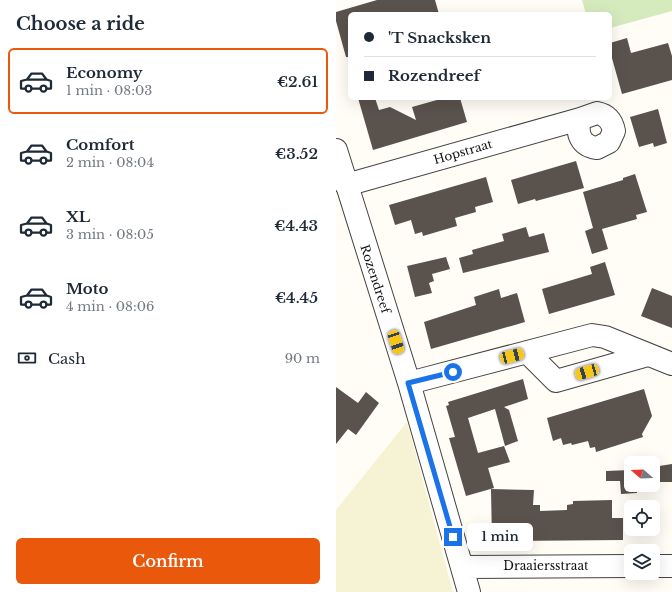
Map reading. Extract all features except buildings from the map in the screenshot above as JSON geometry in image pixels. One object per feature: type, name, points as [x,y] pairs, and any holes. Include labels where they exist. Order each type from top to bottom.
[{"type":"street","name":"Hopstraat","points":[[346,185],[580,120]]},
{"type":"street","name":"Rozendreef","points":[[336,150],[408,383],[469,592]]},
{"type":"street","points":[[408,383],[592,335],[605,337],[672,364]]},
{"type":"street","points":[[527,352],[556,381],[648,355]]},
{"type":"street","name":"Draaiersstraat","points":[[462,567],[624,566]]},
{"type":"street","points":[[660,566],[672,566]]},
{"type":"shaded area","points":[[407,422],[453,592],[336,592],[336,510]]},
{"type":"green space","points":[[582,0],[672,0],[672,11],[612,27],[612,12],[585,12]]},
{"type":"route","points":[[453,372],[408,383],[453,537]]}]
